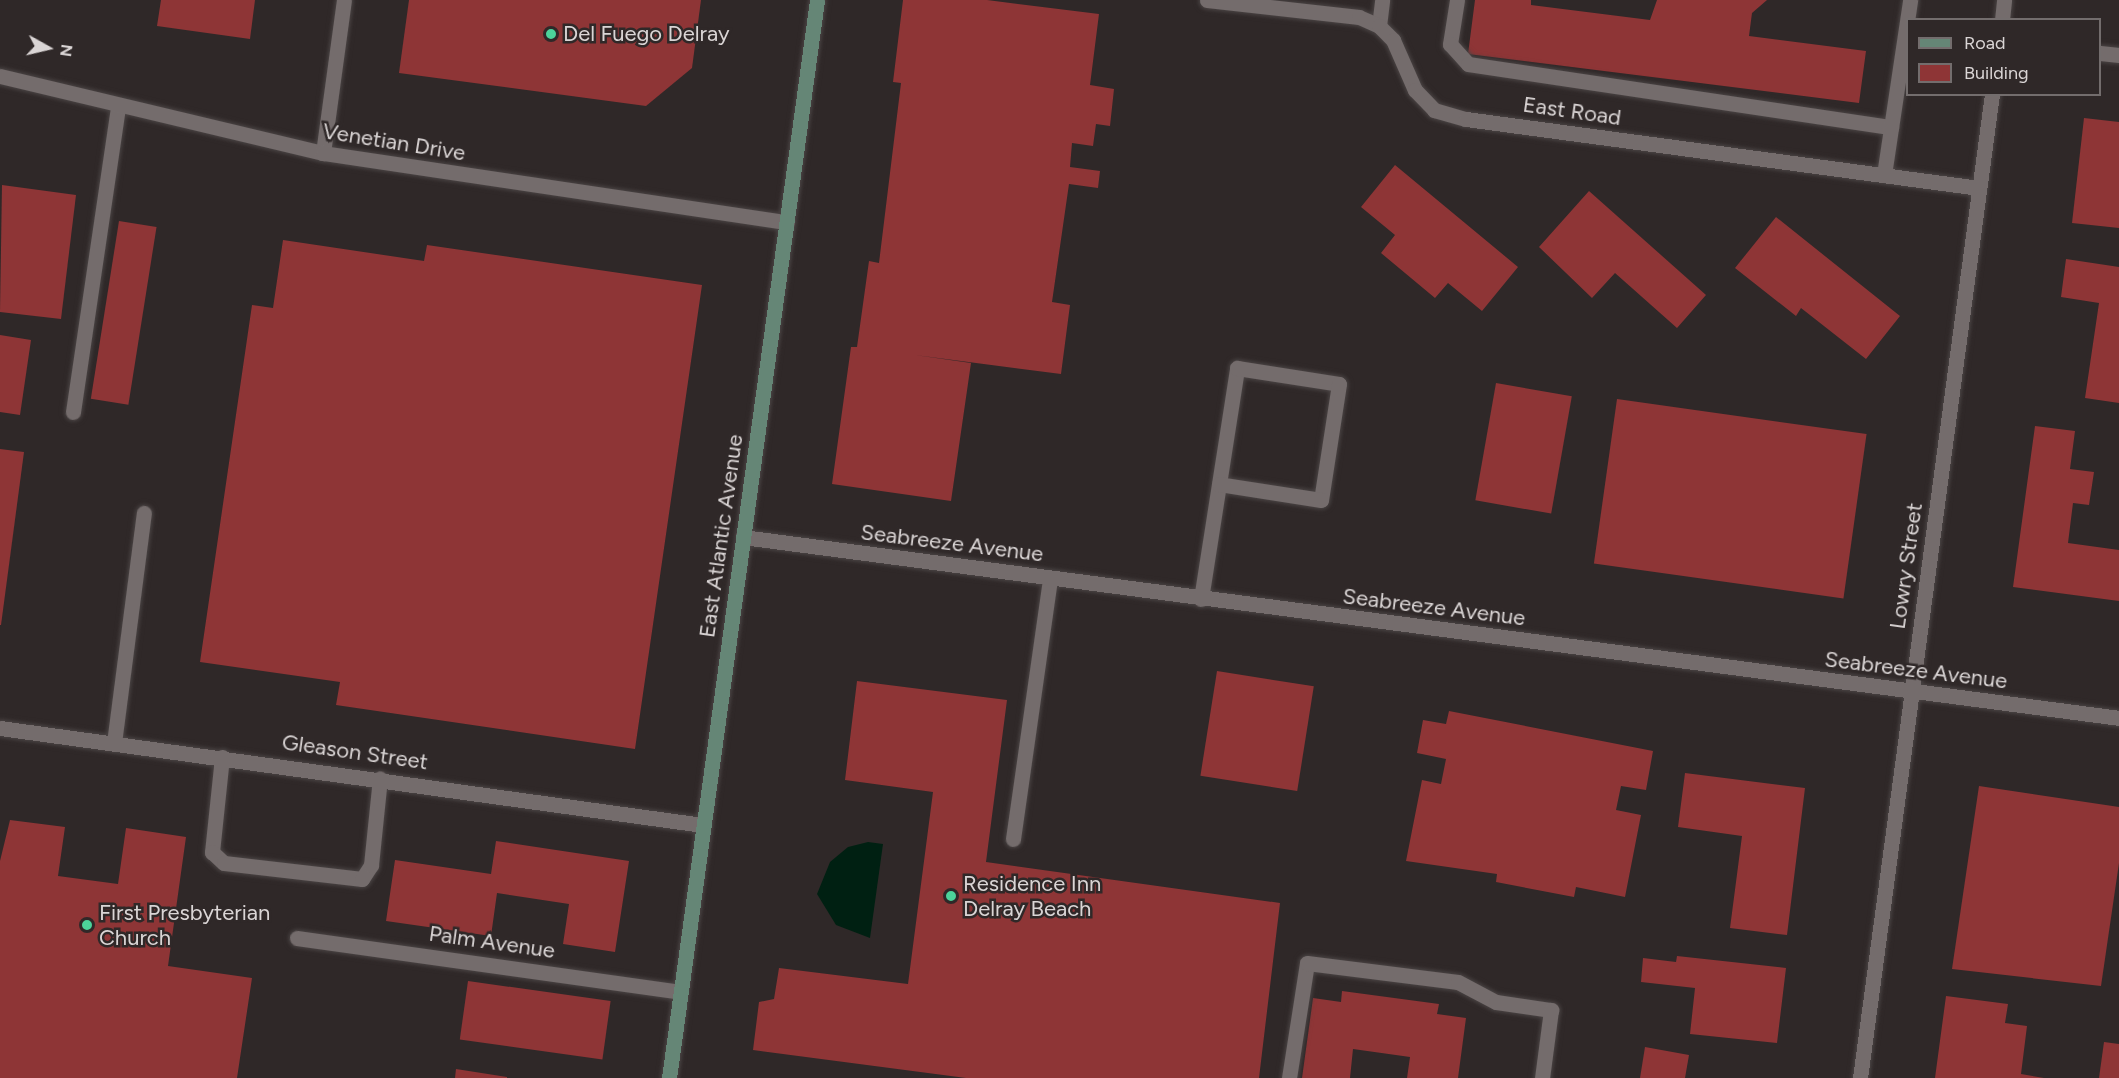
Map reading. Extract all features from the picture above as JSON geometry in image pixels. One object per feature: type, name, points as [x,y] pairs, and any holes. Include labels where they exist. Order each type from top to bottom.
[{"type":"main road","name":"East Atlantic Avenue","points":[[669,1078],[817,0]]},
{"type":"street","points":[[323,153],[344,0]]},
{"type":"street","points":[[1207,0],[1359,17],[1379,26],[1382,0]]},
{"type":"street","points":[[1457,0],[1450,44],[1468,64],[1891,127]]},
{"type":"street","points":[[1907,18],[1910,0]]},
{"type":"street","points":[[2001,18],[2004,0]]},
{"type":"street","name":"East Road","points":[[1379,26],[1393,40],[1415,90],[1434,110],[1466,119],[1979,188]]},
{"type":"street","points":[[1884,175],[1906,27]]},
{"type":"street","points":[[2101,52],[2119,55]]},
{"type":"street","name":"Venetian Drive","points":[[0,76],[118,108],[323,153],[787,222]]},
{"type":"street","name":"Lowry Street","points":[[1860,1078],[1992,96]]},
{"type":"street","points":[[73,412],[118,108]]},
{"type":"street","points":[[1201,599],[1237,368],[1339,384],[1321,500],[1219,484]]},
{"type":"street","points":[[114,743],[144,513]]},
{"type":"street","name":"Seabreeze Avenue","points":[[743,537],[2119,718]]},
{"type":"street","points":[[1013,839],[1050,579]]},
{"type":"street","name":"Gleason Street","points":[[0,728],[380,778],[703,825]]},
{"type":"street","points":[[222,757],[212,852],[224,863],[362,879],[371,865],[380,778]]},
{"type":"street","name":"Palm Avenue","points":[[297,938],[680,992]]},
{"type":"street","points":[[1289,1078],[1306,963],[1458,982],[1496,1002],[1551,1010],[1542,1078]]},
{"type":"shaded area","points":[[868,842],[883,844],[870,938],[836,925],[817,894],[830,862],[848,847]]},
{"type":"building","points":[[161,0],[255,0],[250,39],[157,26]]},
{"type":"building","name":"Del Fuego Delray","points":[[409,0],[701,0],[692,68],[646,106],[399,73]]},
{"type":"building","points":[[903,0],[987,0],[1099,14],[1090,85],[1114,89],[1110,126],[1096,124],[1093,146],[1072,143],[1070,167],[1100,171],[1098,188],[1069,184],[1052,302],[1070,305],[1061,374],[915,355],[971,363],[951,501],[832,484],[851,347],[857,347],[869,261],[879,263],[901,83],[893,82]]},
{"type":"building","points":[[1475,0],[1531,0],[1531,5],[1650,20],[1657,0],[1767,0],[1752,13],[1749,36],[1866,51],[1859,103],[1468,54]]},
{"type":"building","points":[[2084,118],[2119,122],[2119,228],[2072,223]]},
{"type":"building","points":[[1395,165],[1518,267],[1482,311],[1448,283],[1435,298],[1381,253],[1395,235],[1361,207]]},
{"type":"building","points":[[2,185],[76,195],[61,319],[0,312]]},
{"type":"building","points":[[1589,191],[1706,295],[1677,328],[1615,273],[1592,298],[1539,247]]},
{"type":"building","points":[[1776,217],[1900,316],[1866,359],[1801,308],[1796,316],[1735,268]]},
{"type":"building","points":[[119,221],[157,227],[128,405],[91,399]]},
{"type":"building","points":[[283,240],[424,261],[427,245],[702,285],[635,749],[336,705],[340,682],[200,662],[252,305],[273,308]]},
{"type":"building","points":[[2066,259],[2119,267],[2119,403],[2085,398],[2099,303],[2061,297]]},
{"type":"building","points":[[0,335],[31,340],[20,415],[0,412]]},
{"type":"building","points":[[1496,383],[1572,396],[1551,514],[1475,500]]},
{"type":"building","points":[[1617,399],[1867,434],[1843,598],[1594,563]]},
{"type":"building","points":[[2035,426],[2075,431],[2070,469],[2094,472],[2089,505],[2073,503],[2068,543],[2119,550],[2119,601],[2013,587]]},
{"type":"building","points":[[0,449],[24,452],[1,625],[0,625]]},
{"type":"building","points":[[1217,671],[1314,686],[1297,791],[1200,776]]},
{"type":"building","points":[[857,681],[1007,700],[986,862],[1280,903],[1259,1078],[966,1078],[753,1050],[759,1002],[774,999],[779,968],[908,984],[933,792],[845,780]]},
{"type":"building","points":[[1449,711],[1653,751],[1646,790],[1621,786],[1616,810],[1641,815],[1625,897],[1576,887],[1574,897],[1496,882],[1497,874],[1406,861],[1422,780],[1441,784],[1446,759],[1417,753],[1423,720],[1446,724]]},
{"type":"building","points":[[1685,773],[1805,788],[1787,935],[1730,928],[1742,836],[1678,827]]},
{"type":"building","points":[[1979,786],[2119,807],[2119,863],[2101,986],[1952,969]]},
{"type":"building","name":"First Presbyterian Church","points":[[10,820],[65,827],[58,876],[118,884],[126,828],[186,837],[168,966],[252,978],[237,1078],[0,1078],[0,861]]},
{"type":"building","points":[[496,841],[629,861],[615,952],[563,944],[569,904],[497,893],[491,936],[386,921],[395,860],[491,874]]},
{"type":"building","points":[[1677,956],[1786,968],[1777,1043],[1690,1034],[1695,988],[1641,982],[1643,958],[1676,962]]},
{"type":"building","points":[[468,981],[611,1001],[602,1059],[460,1039]]},
{"type":"building","points":[[1342,991],[1439,1004],[1437,1014],[1466,1018],[1458,1078],[1407,1078],[1410,1057],[1353,1049],[1350,1078],[1302,1078],[1313,998],[1341,1002]]},
{"type":"building","points":[[1946,996],[2008,1004],[2005,1023],[2027,1026],[2021,1074],[2044,1078],[1935,1078]]},
{"type":"building","points":[[2104,1042],[2119,1044],[2119,1078],[2099,1078]]},
{"type":"building","points":[[1645,1047],[1689,1055],[1685,1078],[1640,1078]]},
{"type":"building","points":[[456,1069],[507,1077],[507,1078],[455,1078]]},
{"type":"place","name":"Del Fuego Delray","points":[[551,34]]},
{"type":"place","name":"Residence Inn Delray Beach","points":[[951,896]]},
{"type":"place","name":"First Presbyterian Church","points":[[87,925]]}]
